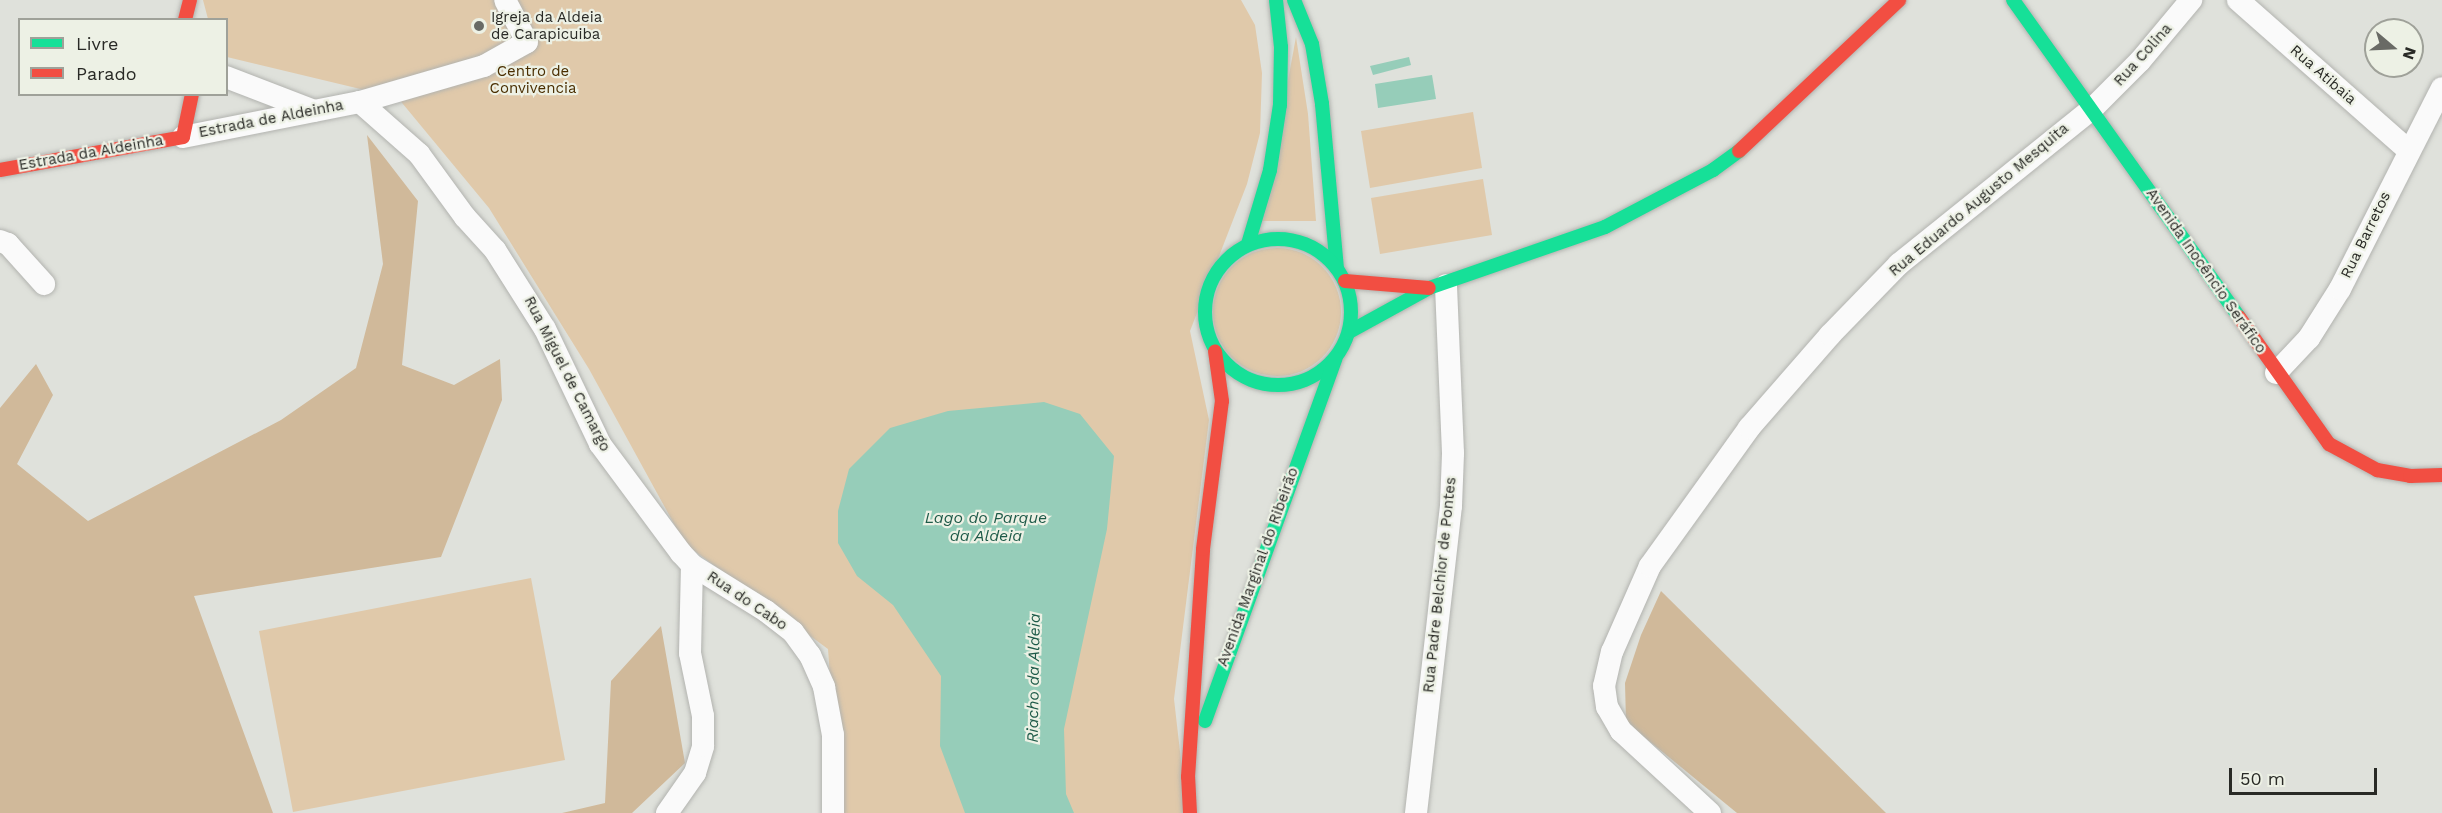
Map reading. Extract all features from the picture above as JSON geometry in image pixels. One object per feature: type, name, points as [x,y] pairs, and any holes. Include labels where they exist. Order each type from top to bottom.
[{"type":"main road","points":[[1248,244],[1270,170],[1280,105],[1281,47],[1276,0]]},
{"type":"main road","name":"Avenida Marginal do Ribeirão","points":[[1294,0],[1312,44],[1322,104],[1337,268]]},
{"type":"main road","points":[[1349,332],[1438,286],[1605,227],[1713,170],[1754,141],[1899,0]]},
{"type":"main road","name":"Avenida Inocêncio Seráfico","points":[[2013,0],[2093,108],[2276,373],[2329,444],[2348,457],[2378,470],[2441,477]]},
{"type":"main road","points":[[183,137],[192,96]]},
{"type":"main road","name":"Estrada da Aldeinha","points":[[0,170],[183,137]]},
{"type":"main road","name":"Avenida Marginal do Ribeirão","points":[[1188,777],[1220,669],[1335,359],[1349,332],[1351,306],[1345,281],[1337,268],[1306,243],[1287,238],[1248,244],[1218,268],[1209,284],[1204,307],[1206,330],[1215,351],[1222,402],[1203,549],[1188,777],[1190,813]]},
{"type":"main road","points":[[1345,281],[1438,286]]},
{"type":"main road","name":"Avenida Marginal do Ribeirão","points":[[1215,351],[1230,369],[1250,381],[1273,386],[1307,379],[1335,359]]},
{"type":"street","name":"Estrada de Aldeinha","points":[[183,137],[360,102],[457,75],[527,42],[505,0]]},
{"type":"street","name":"Rua Colina","points":[[2093,108],[2140,61],[2191,0]]},
{"type":"street","name":"Rua Atibaia","points":[[2238,0],[2408,150]]},
{"type":"street","points":[[228,78],[314,111]]},
{"type":"street","name":"Rua Barretos","points":[[2276,373],[2309,338],[2340,289],[2408,150],[2442,88]]},
{"type":"street","name":"Rua Miguel de Camargo","points":[[360,102],[419,154],[465,217],[495,250],[545,329],[600,444],[692,565]]},
{"type":"street","name":"Rua Eduardo Augusto Mesquita","points":[[1710,813],[1621,731],[1607,707],[1604,686],[1612,652],[1650,566],[1749,428],[1830,335],[1899,264],[2093,108]]},
{"type":"street","points":[[0,241],[8,244],[44,284]]},
{"type":"street","name":"Rua Padre Belchior de Pontes","points":[[1416,813],[1451,506],[1453,453],[1438,286]]},
{"type":"street","points":[[667,813],[695,773],[703,746],[704,716],[690,653],[692,565]]},
{"type":"street","name":"Rua do Cabo","points":[[692,565],[766,611],[793,632],[810,655],[824,687],[832,735],[832,813]]},
{"type":"green space","name":"Centro de Convivencia","points":[[203,0],[1241,0],[1255,25],[1262,73],[1260,133],[1247,184],[1190,331],[1209,420],[1174,699],[1187,813],[840,813],[828,649],[685,544],[589,369],[489,208],[398,98],[228,57],[228,18],[208,18]]},
{"type":"green space","points":[[1296,37],[1308,114],[1316,221],[1262,221]]},
{"type":"green space","points":[[1473,112],[1482,168],[1370,188],[1361,131]]},
{"type":"green space","points":[[1483,179],[1492,235],[1380,254],[1371,198]]},
{"type":"green space","points":[[1277,248],[1301,253],[1322,267],[1336,288],[1341,312],[1336,336],[1322,357],[1301,371],[1277,376],[1253,371],[1232,357],[1218,336],[1213,312],[1218,288],[1232,267],[1253,253]]},
{"type":"green space","points":[[531,578],[565,760],[293,812],[259,631]]},
{"type":"shaded area","points":[[367,135],[418,201],[402,365],[454,385],[500,359],[502,400],[441,557],[194,596],[273,813],[0,813],[0,408],[36,364],[53,395],[17,464],[88,521],[281,420],[356,368],[383,264]]},
{"type":"shaded area","points":[[1661,591],[1886,813],[1737,813],[1626,722],[1625,683],[1641,635]]},
{"type":"shaded area","points":[[661,626],[685,763],[632,813],[562,813],[605,803],[611,681]]},
{"type":"water","points":[[1409,57],[1411,65],[1373,75],[1370,66]]},
{"type":"water","points":[[1432,75],[1436,99],[1378,108],[1375,84]]},
{"type":"water","name":"Lago do Parque da Aldeia","points":[[1044,402],[1080,414],[1114,456],[1107,529],[1064,729],[1066,794],[1074,813],[965,813],[940,746],[941,676],[893,605],[857,576],[838,543],[838,511],[849,469],[890,428],[948,411]]},
{"type":"traffic: fast","points":[[1248,244],[1270,170],[1280,105],[1281,47],[1276,0]]},
{"type":"traffic: fast","points":[[1294,0],[1312,44],[1322,104],[1337,268]]},
{"type":"traffic: fast","points":[[2013,0],[2239,317]]},
{"type":"traffic: fast","points":[[1349,332],[1429,288],[1605,227],[1713,170],[1739,151]]},
{"type":"traffic: fast","points":[[1278,239],[1306,244],[1330,260],[1346,284],[1351,312],[1346,340],[1330,364],[1306,380],[1278,385],[1250,380],[1226,364],[1210,340],[1205,312],[1210,284],[1226,260],[1250,244],[1278,239]]},
{"type":"traffic: fast","points":[[1205,721],[1335,359]]},
{"type":"traffic: jam","points":[[186,18],[190,0]]},
{"type":"traffic: jam","points":[[1739,151],[1899,0]]},
{"type":"traffic: jam","points":[[0,170],[183,137],[192,96]]},
{"type":"traffic: jam","points":[[1345,281],[1429,288]]},
{"type":"traffic: jam","points":[[2239,317],[2329,444],[2377,470],[2410,476],[2442,475]]},
{"type":"traffic: jam","points":[[1190,813],[1188,777],[1203,549],[1222,401],[1215,351]]},
{"type":"place","name":"Igreja da Aldeia de Carapicuiba","points":[[479,26]]},
{"type":"water label","name":"Riacho da Aldeia","points":[[1034,678]]}]
